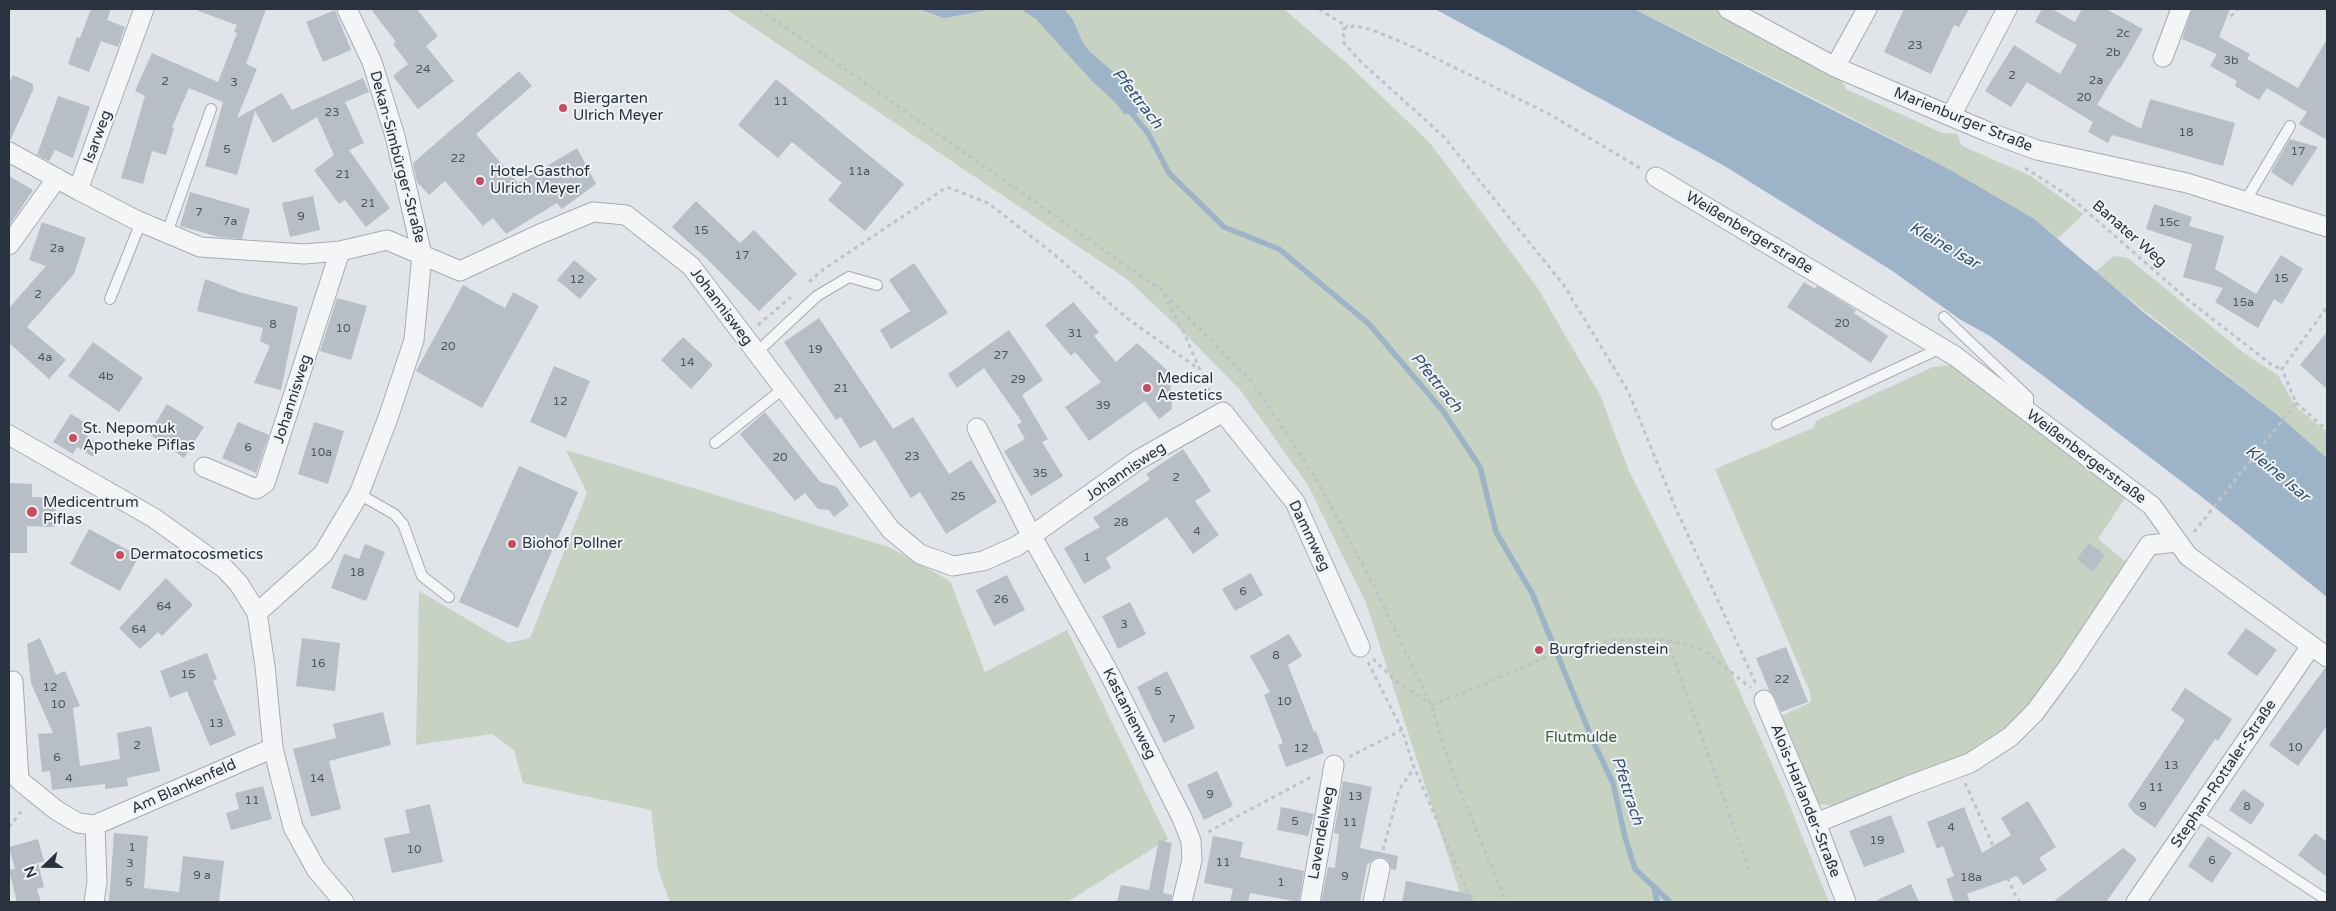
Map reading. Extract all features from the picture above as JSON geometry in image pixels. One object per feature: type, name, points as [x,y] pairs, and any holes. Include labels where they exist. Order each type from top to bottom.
[{"type":"street","name":"Isarweg","points":[[78,190],[144,9]]},
{"type":"street","name":"Dekan-Simbürger-Straße","points":[[257,613],[323,554],[359,494],[388,418],[414,340],[422,255],[395,136],[372,62],[347,9]]},
{"type":"street","name":"Marienburger Straße","points":[[1728,9],[1835,67],[2037,150],[2187,183],[2327,227]]},
{"type":"street","points":[[1835,67],[1867,9]]},
{"type":"street","points":[[1951,116],[2007,9]]},
{"type":"street","points":[[2163,57],[2181,9]]},
{"type":"street","points":[[9,152],[78,190]]},
{"type":"street","name":"Weißenbergerstraße","points":[[1656,177],[1955,356],[2152,506],[2176,542],[2188,556],[2327,657]]},
{"type":"street","points":[[9,245],[57,178]]},
{"type":"street","name":"Johannisweg","points":[[78,190],[141,222],[200,247],[304,254],[340,251],[387,240],[460,271],[593,212],[626,215],[691,266],[891,530],[920,554],[953,566],[984,561],[1017,546],[1138,460],[1223,412]]},
{"type":"street","name":"Johannisweg","points":[[204,466],[256,489],[265,484],[340,251]]},
{"type":"street","name":"Dammweg","points":[[1223,412],[1295,502],[1360,647]]},
{"type":"street","points":[[978,428],[1032,535]]},
{"type":"street","points":[[9,435],[154,518],[226,569],[238,584],[257,613],[265,666],[272,748],[293,827],[316,869],[344,902]]},
{"type":"street","name":"Kastanienweg","points":[[1032,535],[1108,671],[1182,818],[1191,841],[1192,860],[1182,902]]},
{"type":"street","points":[[1816,823],[1958,768],[1994,750],[2035,712],[2148,545],[2176,542]]},
{"type":"street","name":"Stephan-Rottaler-Straße","points":[[2136,902],[2311,646]]},
{"type":"street","points":[[13,681],[20,780],[35,795],[56,810],[78,822],[95,825],[97,882],[94,902]]},
{"type":"street","name":"Alois-Harlander-Straße","points":[[1764,700],[1816,823],[1846,902]]},
{"type":"street","name":"Am Blankenfeld","points":[[95,825],[272,748]]},
{"type":"street","name":"Lavendelweg","points":[[1310,902],[1334,764]]},
{"type":"street","points":[[1373,902],[1380,868]]},
{"type":"lane","points":[[168,233],[210,108]]},
{"type":"lane","points":[[2246,200],[2290,126]]},
{"type":"lane","points":[[110,299],[141,222]]},
{"type":"lane","points":[[756,354],[817,296],[849,277],[877,285]]},
{"type":"lane","points":[[1944,317],[2028,397],[2028,413]]},
{"type":"lane","points":[[1777,424],[1941,348]]},
{"type":"lane","points":[[715,443],[784,388]]},
{"type":"lane","points":[[359,494],[394,514],[403,524],[411,551],[422,576],[449,598]]},
{"type":"lane","points":[[2197,815],[2327,900]]},
{"type":"path","points":[[759,9],[1161,290],[1252,382],[1314,475],[1372,582],[1431,705],[1451,768],[1506,902]]},
{"type":"path","points":[[1319,9],[1349,28]]},
{"type":"path","points":[[2223,17],[2230,17],[2238,9]]},
{"type":"path","points":[[1656,177],[1549,114],[1466,72],[1370,29],[1354,26],[1343,30],[1344,44],[1360,61],[1444,137],[1563,284],[1628,391],[1676,509],[1764,700]]},
{"type":"path","name":"Banater Weg","points":[[2022,166],[2069,196],[2187,299],[2272,365],[2282,369]]},
{"type":"path","points":[[804,286],[824,269],[947,187],[988,203],[1055,255],[1128,319],[1199,368]]},
{"type":"path","points":[[1161,290],[1184,333],[1209,394],[1223,412]]},
{"type":"path","points":[[743,337],[798,291]]},
{"type":"path","points":[[2327,307],[2282,369],[2296,403],[2327,430]]},
{"type":"path","points":[[2197,530],[2296,403]]},
{"type":"path","points":[[1431,705],[1567,648],[1612,640],[1667,640],[1702,649],[1737,675],[1764,700]]},
{"type":"path","points":[[1667,640],[1751,874]]},
{"type":"path","points":[[1360,647],[1397,682],[1431,705]]},
{"type":"path","points":[[1360,647],[1402,730],[1414,767],[1472,902]]},
{"type":"path","points":[[1191,841],[1334,764],[1402,730]]},
{"type":"path","points":[[1380,868],[1389,821],[1399,790],[1414,767]]},
{"type":"path","points":[[1958,768],[2016,898],[2020,902]]},
{"type":"path","points":[[9,827],[35,795]]},
{"type":"green space","name":"Flutmulde","points":[[726,9],[1284,9],[1350,66],[1430,143],[1537,287],[1600,395],[1629,471],[1731,672],[1783,789],[1829,902],[1463,902],[1366,603],[1308,485],[1241,391],[1128,280]]},
{"type":"green space","points":[[1634,9],[1727,9],[1835,67],[1846,89],[1942,133],[1957,134],[1962,146],[2031,176],[2084,214],[2057,239],[2033,218],[1945,167],[1821,102]]},
{"type":"green space","points":[[2114,256],[2128,258],[2245,354],[2278,375],[2295,406],[2327,432],[2327,458],[2279,416],[2095,272]]},
{"type":"green space","points":[[1951,365],[2127,495],[2098,539],[2126,562],[2034,700],[2013,728],[1968,754],[1838,806],[1816,804],[1777,718],[1811,702],[1810,692],[1715,469],[1813,428],[1816,421],[1933,367]]},
{"type":"green space","points":[[566,450],[889,547],[950,581],[985,672],[1067,630],[1168,839],[1067,902],[670,902],[658,869],[651,810],[523,783],[514,750],[492,734],[416,745],[419,591],[508,643],[530,638],[587,493]]},
{"type":"water","points":[[919,9],[993,9],[944,18]]},
{"type":"water","points":[[1014,9],[1064,9],[1073,20],[1083,43],[1089,51],[1139,94],[1148,112],[1124,114],[1115,102],[1092,81],[1036,19],[1022,10]]},
{"type":"water","name":"Kleine Isar","points":[[1435,9],[1634,9],[1945,167],[2033,218],[2147,315],[2279,416],[2327,458],[2327,597],[2198,494],[1990,336],[1961,320],[1891,270],[1723,165]]},
{"type":"building","points":[[91,9],[111,9],[107,20],[125,27],[118,47],[101,41],[89,72],[68,64],[77,37],[80,38]]},
{"type":"building","points":[[198,9],[266,9],[246,64],[257,69],[237,118],[282,93],[292,110],[363,78],[369,92],[345,102],[364,143],[349,150],[390,208],[366,227],[345,200],[339,204],[314,170],[334,155],[317,117],[273,143],[255,111],[237,175],[205,166],[223,102],[189,88],[172,127],[174,128],[166,155],[152,151],[143,184],[121,178],[145,96],[135,91],[152,53],[218,82],[237,33],[234,32],[237,25],[198,11]]},
{"type":"building","points":[[371,9],[417,9],[438,36],[426,46],[454,81],[418,109],[393,76],[408,64],[393,44],[396,42]]},
{"type":"building","points":[[1904,9],[1969,9],[1959,27],[1954,25],[1931,74],[1884,52]]},
{"type":"building","points":[[2042,9],[2052,9],[2075,22],[2082,9],[2106,9],[2143,29],[2097,105],[2141,129],[2150,99],[2235,123],[2223,166],[2112,135],[2108,143],[2088,132],[2093,122],[2027,82],[2011,107],[1985,91],[2014,45],[2060,74],[2077,45],[2035,22]]},
{"type":"building","points":[[2192,9],[2230,9],[2219,37],[2250,54],[2247,59],[2298,88],[2327,39],[2327,140],[2299,124],[2307,112],[2267,88],[2259,100],[2235,86],[2237,81],[2210,66],[2217,54],[2182,39]]},
{"type":"building","points":[[335,10],[351,50],[323,62],[306,22]]},
{"type":"building","points":[[519,71],[532,86],[476,134],[518,183],[577,148],[596,184],[562,209],[557,203],[506,234],[493,218],[483,226],[445,181],[429,195],[417,182],[413,163]]},
{"type":"building","points":[[13,75],[33,84],[33,90],[10,141],[9,83]]},
{"type":"building","points":[[776,79],[904,184],[865,231],[828,200],[842,183],[792,142],[778,158],[738,125]]},
{"type":"building","points":[[58,96],[90,107],[73,158],[55,150],[49,161],[37,155]]},
{"type":"building","points":[[2290,139],[2318,147],[2292,186],[2271,172]]},
{"type":"building","points":[[9,176],[33,190],[9,226]]},
{"type":"building","points":[[190,192],[250,209],[242,239],[219,237],[180,226]]},
{"type":"building","points":[[313,196],[320,230],[290,237],[282,203]]},
{"type":"building","points":[[696,201],[740,243],[754,230],[797,274],[759,311],[672,227]]},
{"type":"building","points":[[2154,204],[2192,217],[2189,226],[2224,236],[2215,269],[2256,294],[2281,255],[2303,269],[2282,304],[2274,299],[2258,328],[2215,302],[2223,288],[2183,277],[2192,244],[2146,229]]},
{"type":"building","points":[[42,222],[86,238],[74,274],[27,327],[66,360],[49,379],[9,343],[9,308],[46,266],[29,260]]},
{"type":"building","points":[[574,260],[597,279],[580,299],[557,280]]},
{"type":"building","points":[[914,263],[948,313],[891,349],[880,330],[910,311],[889,280]]},
{"type":"building","points":[[205,279],[242,293],[298,307],[281,390],[254,383],[270,346],[260,341],[263,328],[197,311]]},
{"type":"building","points":[[1804,282],[1815,289],[1817,286],[1856,310],[1854,313],[1888,336],[1871,363],[1787,307]]},
{"type":"building","points":[[463,285],[505,308],[513,292],[539,306],[482,408],[416,371]]},
{"type":"building","points":[[337,298],[367,306],[351,360],[320,351]]},
{"type":"building","points":[[1073,302],[1099,332],[1094,336],[1116,362],[1137,343],[1170,373],[1172,409],[1159,419],[1145,401],[1089,441],[1065,407],[1101,382],[1075,352],[1071,356],[1045,325]]},
{"type":"building","points":[[819,318],[893,429],[913,417],[949,474],[971,460],[997,502],[946,534],[920,492],[911,498],[875,440],[860,448],[841,417],[836,420],[784,342]]},
{"type":"building","points":[[1009,330],[1043,380],[1022,395],[1048,439],[1042,442],[1063,476],[1031,496],[1004,451],[1025,439],[1017,425],[1022,422],[984,368],[957,388],[948,374]]},
{"type":"building","points":[[2327,332],[2327,389],[2300,365]]},
{"type":"building","points":[[683,337],[713,365],[691,389],[661,360]]},
{"type":"building","points":[[93,342],[143,378],[119,412],[68,376]]},
{"type":"building","points":[[554,366],[590,381],[566,438],[530,422]]},
{"type":"building","points":[[167,404],[204,427],[184,458],[149,434]]},
{"type":"building","points":[[765,412],[820,482],[837,487],[849,505],[834,517],[829,510],[818,509],[805,493],[795,501],[740,434]]},
{"type":"building","name":"St. Nepomuk Apotheke Piflas","points":[[71,414],[92,427],[86,435],[101,445],[93,457],[77,447],[73,454],[53,442]]},
{"type":"building","points":[[238,422],[269,435],[256,473],[222,458]]},
{"type":"building","points":[[314,422],[344,431],[328,484],[298,474]]},
{"type":"building","points":[[1183,449],[1211,491],[1195,501],[1219,535],[1193,554],[1167,517],[1106,558],[1111,568],[1084,584],[1064,548],[1100,527],[1093,518],[1150,479],[1146,474]]},
{"type":"building","points":[[519,466],[578,492],[518,628],[459,602]]},
{"type":"building","name":"Medicentrum Piflas","points":[[9,483],[32,484],[32,497],[56,498],[55,527],[27,526],[27,553],[9,553]]},
{"type":"building","points":[[89,529],[139,556],[120,591],[70,564]]},
{"type":"building","points":[[2089,543],[2105,555],[2093,572],[2077,559]]},
{"type":"building","points":[[365,544],[385,552],[366,601],[331,588],[344,554],[359,559]]},
{"type":"building","points":[[1251,573],[1263,595],[1235,611],[1222,589]]},
{"type":"building","points":[[1007,575],[1025,610],[994,626],[976,590]]},
{"type":"building","points":[[166,578],[193,605],[162,636],[158,632],[140,649],[119,628]]},
{"type":"building","points":[[1130,602],[1146,634],[1118,649],[1102,616]]},
{"type":"building","points":[[2246,628],[2277,650],[2257,676],[2227,654]]},
{"type":"building","points":[[1289,634],[1302,656],[1288,665],[1324,753],[1286,767],[1278,745],[1283,743],[1264,695],[1270,692],[1250,656]]},
{"type":"building","points":[[40,638],[56,675],[65,671],[80,706],[73,708],[80,766],[120,759],[117,733],[151,726],[160,771],[127,778],[128,786],[105,789],[105,784],[52,790],[50,771],[42,772],[38,734],[53,733],[31,683],[27,644]]},
{"type":"building","points":[[302,638],[340,643],[335,691],[296,686]]},
{"type":"building","points":[[1786,647],[1808,702],[1781,712],[1774,696],[1769,690],[1756,658]]},
{"type":"building","points":[[207,653],[217,679],[213,681],[236,735],[210,746],[187,691],[170,698],[160,671]]},
{"type":"building","points":[[2325,668],[2327,668],[2327,726],[2298,766],[2269,745]]},
{"type":"building","points":[[1167,671],[1195,728],[1164,743],[1137,687]]},
{"type":"building","points":[[2185,688],[2232,719],[2218,741],[2215,739],[2155,828],[2134,813],[2128,805],[2185,720],[2171,710]]},
{"type":"building","points":[[383,712],[391,745],[329,761],[341,809],[311,817],[293,749],[336,738],[333,724]]},
{"type":"building","points":[[1217,771],[1233,806],[1204,820],[1187,785]]},
{"type":"building","points":[[1343,781],[1372,787],[1360,848],[1398,856],[1396,870],[1391,869],[1388,860],[1382,857],[1376,858],[1367,865],[1360,902],[1321,902],[1328,867],[1335,868],[1339,834],[1334,833]]},
{"type":"building","points":[[263,786],[272,819],[231,830],[226,813],[239,809],[235,793]]},
{"type":"building","points":[[2243,789],[2265,804],[2251,825],[2229,810]]},
{"type":"building","points":[[2028,801],[2056,847],[2039,858],[2047,870],[2023,885],[2017,876],[1967,894],[1970,902],[1954,902],[1946,879],[1954,876],[1943,846],[1937,849],[1927,822],[1964,807],[1982,853],[2011,835],[2001,818]]},
{"type":"building","points":[[430,804],[443,862],[392,873],[384,838],[410,833],[405,810]]},
{"type":"building","points":[[1281,807],[1314,814],[1308,836],[1277,830]]},
{"type":"building","points":[[1891,815],[1905,852],[1864,867],[1849,831]]},
{"type":"building","points":[[114,833],[148,836],[144,888],[179,892],[183,856],[224,861],[219,902],[109,902]]},
{"type":"building","points":[[2315,833],[2327,842],[2327,877],[2298,855]]},
{"type":"building","points":[[1213,836],[1243,842],[1240,857],[1304,871],[1299,902],[1250,893],[1248,902],[1230,902],[1233,889],[1204,883]]},
{"type":"building","points":[[2208,836],[2232,853],[2212,883],[2188,866]]},
{"type":"building","points":[[38,839],[44,861],[38,863],[44,887],[37,889],[41,902],[17,902],[9,870],[15,869],[9,847]]},
{"type":"building","points":[[1159,840],[1172,843],[1163,893],[1172,895],[1171,902],[1117,902],[1121,885],[1149,890]]},
{"type":"building","points":[[2123,848],[2137,859],[2106,902],[2053,902]]},
{"type":"building","points":[[1406,881],[1473,895],[1472,902],[1402,902]]},
{"type":"building","points":[[1911,884],[1919,902],[1873,902]]},
{"type":"waterway","name":"Pfettrach","points":[[1128,109],[1148,133],[1169,173],[1224,227],[1279,249],[1369,324],[1443,411],[1480,467],[1496,532],[1532,593],[1593,741],[1613,783],[1625,837],[1635,869],[1670,902]]},
{"type":"waterway","name":"Pfettrach","points":[[1654,887],[1657,902]]},
{"type":"place","name":"Biergarten Ulrich Meyer","points":[[563,108]]},
{"type":"place","name":"Hotel-Gasthof Ulrich Meyer","points":[[480,181]]},
{"type":"place","name":"Medical Aestetics","points":[[1147,388]]},
{"type":"place","name":"St. Nepomuk Apotheke Piflas","points":[[73,438]]},
{"type":"place","name":"Medicentrum Piflas","points":[[32,512]]},
{"type":"place","name":"Biohof Pollner","points":[[512,544]]},
{"type":"place","name":"Dermatocosmetics","points":[[120,555]]},
{"type":"place","name":"Burgfriedenstein","points":[[1539,650]]}]
